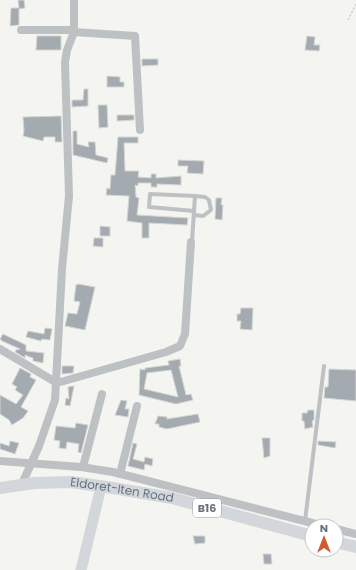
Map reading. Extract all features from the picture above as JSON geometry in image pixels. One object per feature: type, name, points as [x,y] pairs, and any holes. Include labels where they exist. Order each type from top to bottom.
[{"type":"main road","name":"Eldoret-Iten Road","points":[[0,488],[22,484],[71,482],[172,498],[304,534]]},
{"type":"main road","points":[[81,570],[101,487]]},
{"type":"main road","points":[[344,544],[356,547]]},
{"type":"street","points":[[22,484],[56,400],[62,269],[69,196],[65,62],[67,50],[74,32],[74,0]]},
{"type":"street","points":[[21,30],[72,30],[74,32],[135,36],[140,130]]},
{"type":"street","points":[[0,349],[57,383],[166,352],[180,346],[185,334],[192,242]]},
{"type":"street","points":[[83,467],[102,394]]},
{"type":"street","points":[[120,474],[137,406]]},
{"type":"street","points":[[0,461],[83,467],[120,474],[304,521]]},
{"type":"street","points":[[344,531],[356,534]]},
{"type":"lane","points":[[150,194],[195,196],[205,197],[209,200],[211,210],[204,216],[194,213],[149,207],[150,194]]},
{"type":"lane","points":[[192,242],[195,196]]},
{"type":"lane","points":[[305,518],[324,366]]},
{"type":"path","points":[[348,20],[356,4]]},
{"type":"building","points":[[18,0],[24,0],[25,8],[19,9],[19,25],[10,26],[11,8],[19,8]]},
{"type":"building","points":[[37,36],[61,36],[61,50],[36,50]]},
{"type":"building","points":[[307,36],[315,37],[314,45],[320,45],[319,51],[305,50]]},
{"type":"building","points":[[142,59],[158,59],[158,65],[142,66]]},
{"type":"building","points":[[107,76],[120,77],[120,82],[124,82],[124,87],[107,87]]},
{"type":"building","points":[[84,89],[88,89],[88,106],[72,107],[72,100],[83,100]]},
{"type":"building","points":[[98,105],[107,105],[108,127],[99,128]]},
{"type":"building","points":[[117,115],[134,115],[134,120],[117,121]]},
{"type":"building","points":[[61,116],[62,142],[55,142],[55,137],[44,137],[43,141],[23,136],[23,117]]},
{"type":"building","points":[[73,131],[77,131],[77,144],[89,147],[88,142],[95,142],[96,155],[108,158],[107,163],[73,155]]},
{"type":"building","points":[[118,137],[138,137],[138,143],[124,143],[125,171],[139,171],[138,177],[151,178],[151,174],[156,174],[156,178],[181,176],[181,185],[157,184],[157,187],[151,187],[151,183],[138,183],[138,186],[135,185],[136,197],[139,198],[137,215],[188,218],[187,225],[149,223],[149,238],[142,238],[142,223],[127,221],[129,196],[106,195],[107,188],[110,189],[111,175],[115,175]]},
{"type":"building","points":[[178,160],[204,161],[203,174],[187,173],[188,166],[178,166]]},
{"type":"building","points":[[216,198],[222,198],[222,220],[215,219]]},
{"type":"building","points":[[100,226],[110,227],[110,236],[100,236]]},
{"type":"building","points":[[94,238],[103,238],[103,247],[93,246]]},
{"type":"building","points":[[78,284],[95,287],[85,330],[65,326],[68,313],[77,314],[80,302],[74,301],[76,285]]},
{"type":"building","points":[[241,308],[253,308],[252,330],[240,329],[241,321],[237,321],[237,314],[240,314]]},
{"type":"building","points":[[45,328],[52,329],[50,340],[42,339],[41,341],[26,337],[28,331],[44,334]]},
{"type":"building","points":[[3,334],[26,345],[26,351],[44,353],[43,363],[33,361],[33,358],[25,355],[25,358],[15,352],[16,350],[20,349],[2,341],[0,339]]},
{"type":"building","points":[[180,359],[181,366],[179,366],[186,395],[191,394],[193,400],[176,404],[139,395],[140,369],[145,370],[145,368],[169,365],[168,361]],"holes":[[[171,370],[178,397],[144,389],[147,373]]]},
{"type":"building","points":[[62,366],[74,366],[73,373],[62,374]]},
{"type":"building","points":[[20,368],[31,374],[30,377],[36,380],[21,407],[28,411],[23,418],[12,425],[9,420],[0,414],[0,395],[16,404],[23,395],[15,390],[17,387],[12,384]]},
{"type":"building","points":[[329,369],[356,370],[356,401],[324,398],[325,387],[328,387]]},
{"type":"building","points":[[74,386],[70,406],[65,405],[66,398],[69,399],[68,387]]},
{"type":"building","points":[[121,400],[127,401],[125,409],[129,409],[128,417],[115,415]]},
{"type":"building","points":[[308,410],[314,410],[314,420],[312,421],[313,427],[305,429],[304,421],[302,421],[302,413],[307,413]]},
{"type":"building","points":[[198,414],[200,422],[167,429],[159,427],[159,424],[155,424],[158,416],[167,417],[167,419]]},
{"type":"building","points":[[76,423],[88,425],[81,453],[78,452],[79,444],[67,442],[66,449],[59,448],[60,441],[54,440],[56,426],[75,428]]},
{"type":"building","points":[[262,438],[270,438],[270,456],[264,458]]},
{"type":"building","points":[[10,441],[19,443],[15,454],[0,449],[0,443],[9,446]]},
{"type":"building","points":[[318,441],[336,442],[335,448],[318,445]]},
{"type":"building","points":[[133,443],[137,444],[133,459],[144,462],[145,457],[153,459],[152,466],[145,464],[144,470],[128,466]]},
{"type":"building","points":[[193,536],[205,536],[205,543],[195,544]]},
{"type":"building","points":[[263,554],[271,554],[272,564],[264,564]]}]
